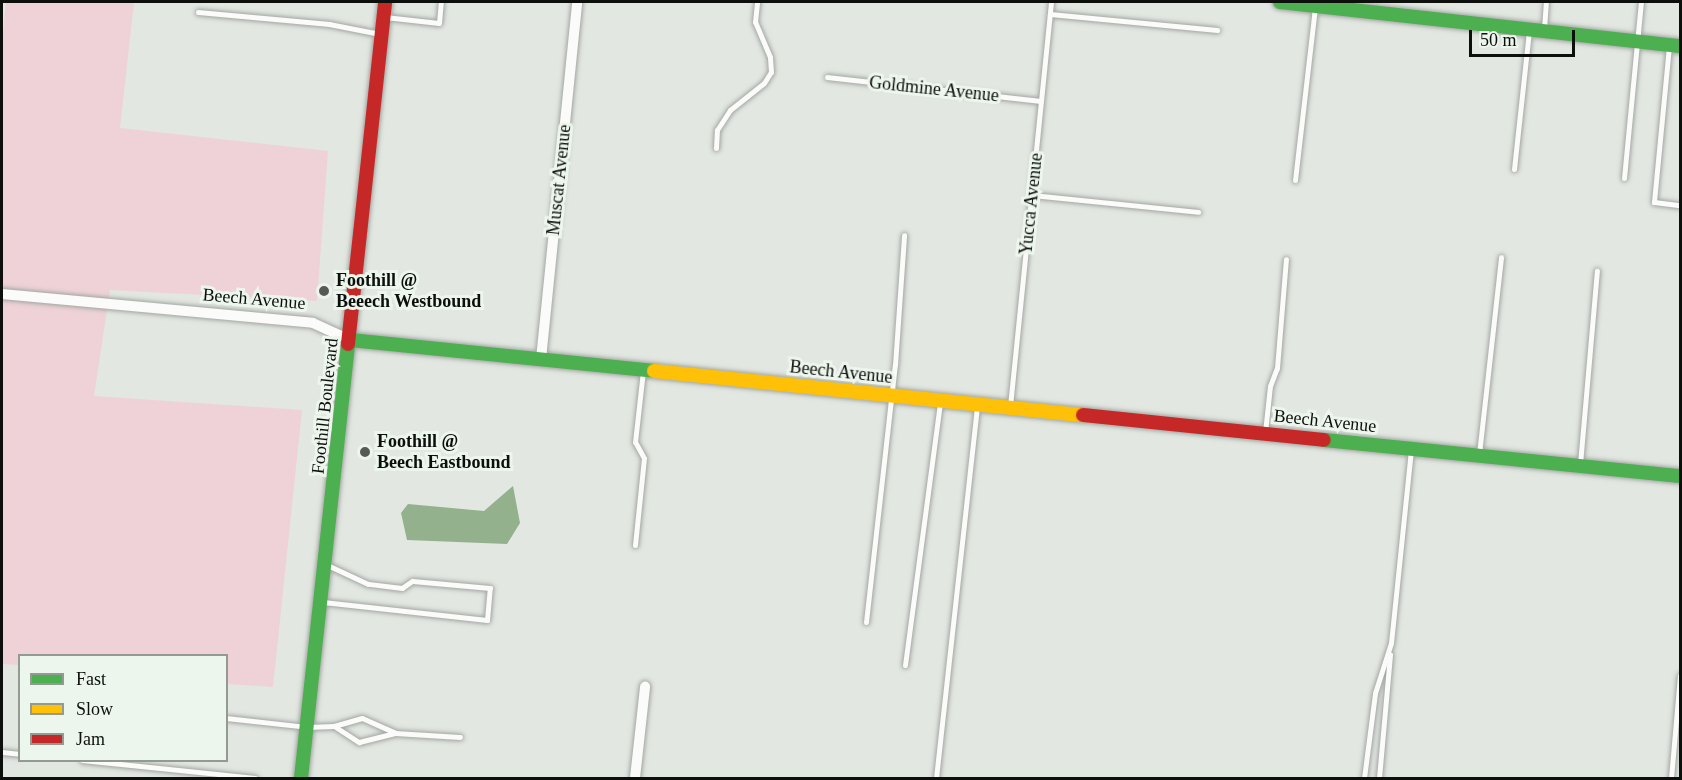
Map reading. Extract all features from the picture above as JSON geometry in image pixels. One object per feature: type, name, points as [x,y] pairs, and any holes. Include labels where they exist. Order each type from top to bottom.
[{"type":"main road","name":"Foothill Boulevard","points":[[301,778],[385,2]]},
{"type":"main road","points":[[1280,2],[1336,5],[1675,45]]},
{"type":"main road","name":"Beech Avenue","points":[[350,340],[1680,476]]},
{"type":"street","name":"Muscat Avenue","points":[[541,359],[577,2]]},
{"type":"street","name":"Beech Avenue","points":[[2,294],[313,323],[350,340]]},
{"type":"street","points":[[635,778],[645,687]]},
{"type":"lane","points":[[384,16],[439,22],[441,2]]},
{"type":"lane","points":[[716,148],[717,130],[730,110],[764,83],[771,72],[770,57],[755,22],[757,2]]},
{"type":"lane","name":"Yucca Avenue","points":[[1010,407],[1052,2]]},
{"type":"lane","points":[[1514,169],[1537,30],[1546,2]]},
{"type":"lane","points":[[1624,178],[1641,2]]},
{"type":"lane","points":[[1295,180],[1315,5]]},
{"type":"lane","points":[[198,12],[329,24],[382,35]]},
{"type":"lane","points":[[1050,14],[1216,30]]},
{"type":"lane","points":[[1675,45],[1654,202],[1680,206]]},
{"type":"lane","name":"Goldmine Avenue","points":[[826,77],[1041,100]]},
{"type":"lane","points":[[1032,195],[1198,212]]},
{"type":"lane","points":[[866,622],[891,395],[903,234]]},
{"type":"lane","points":[[1479,455],[1501,257]]},
{"type":"lane","points":[[1265,433],[1270,386],[1277,368],[1286,260]]},
{"type":"lane","points":[[1580,465],[1597,272]]},
{"type":"lane","points":[[635,545],[644,458],[635,442],[643,370]]},
{"type":"lane","points":[[905,665],[940,400]]},
{"type":"lane","points":[[936,778],[977,404]]},
{"type":"lane","points":[[1379,778],[1411,448]]},
{"type":"lane","points":[[321,602],[487,620],[490,588],[412,581],[402,588],[368,584],[325,565]]},
{"type":"lane","points":[[1364,778],[1375,693],[1391,643]]},
{"type":"lane","points":[[1671,778],[1680,675]]},
{"type":"lane","points":[[228,718],[307,727],[334,726],[362,718],[395,733]]},
{"type":"lane","points":[[334,726],[359,742],[395,733],[459,737]]},
{"type":"lane","points":[[2,752],[18,754]]},
{"type":"lane","points":[[101,762],[255,778]]},
{"type":"shaded area","points":[[6,2],[134,2],[120,128],[328,151],[317,301],[110,290],[94,396],[302,410],[273,687],[228,684],[228,654],[18,654],[18,665],[2,664],[2,45]]},
{"type":"shaded area","points":[[513,486],[520,523],[507,544],[407,540],[401,513],[408,504],[484,511]]},
{"type":"traffic: fast","points":[[1280,2],[1680,46]]},
{"type":"traffic: fast","points":[[350,340],[654,371]]},
{"type":"traffic: fast","points":[[301,778],[348,344]]},
{"type":"traffic: fast","points":[[1324,440],[1680,476]]},
{"type":"traffic: slow","points":[[654,371],[1083,415]]},
{"type":"traffic: jam","points":[[348,344],[385,2]]},
{"type":"traffic: jam","points":[[1083,415],[1324,440]]},
{"type":"place","name":"Foothill @ Beeech Westbound","points":[[324,291]]},
{"type":"place","name":"Foothill @ Beech Eastbound","points":[[365,452]]}]
